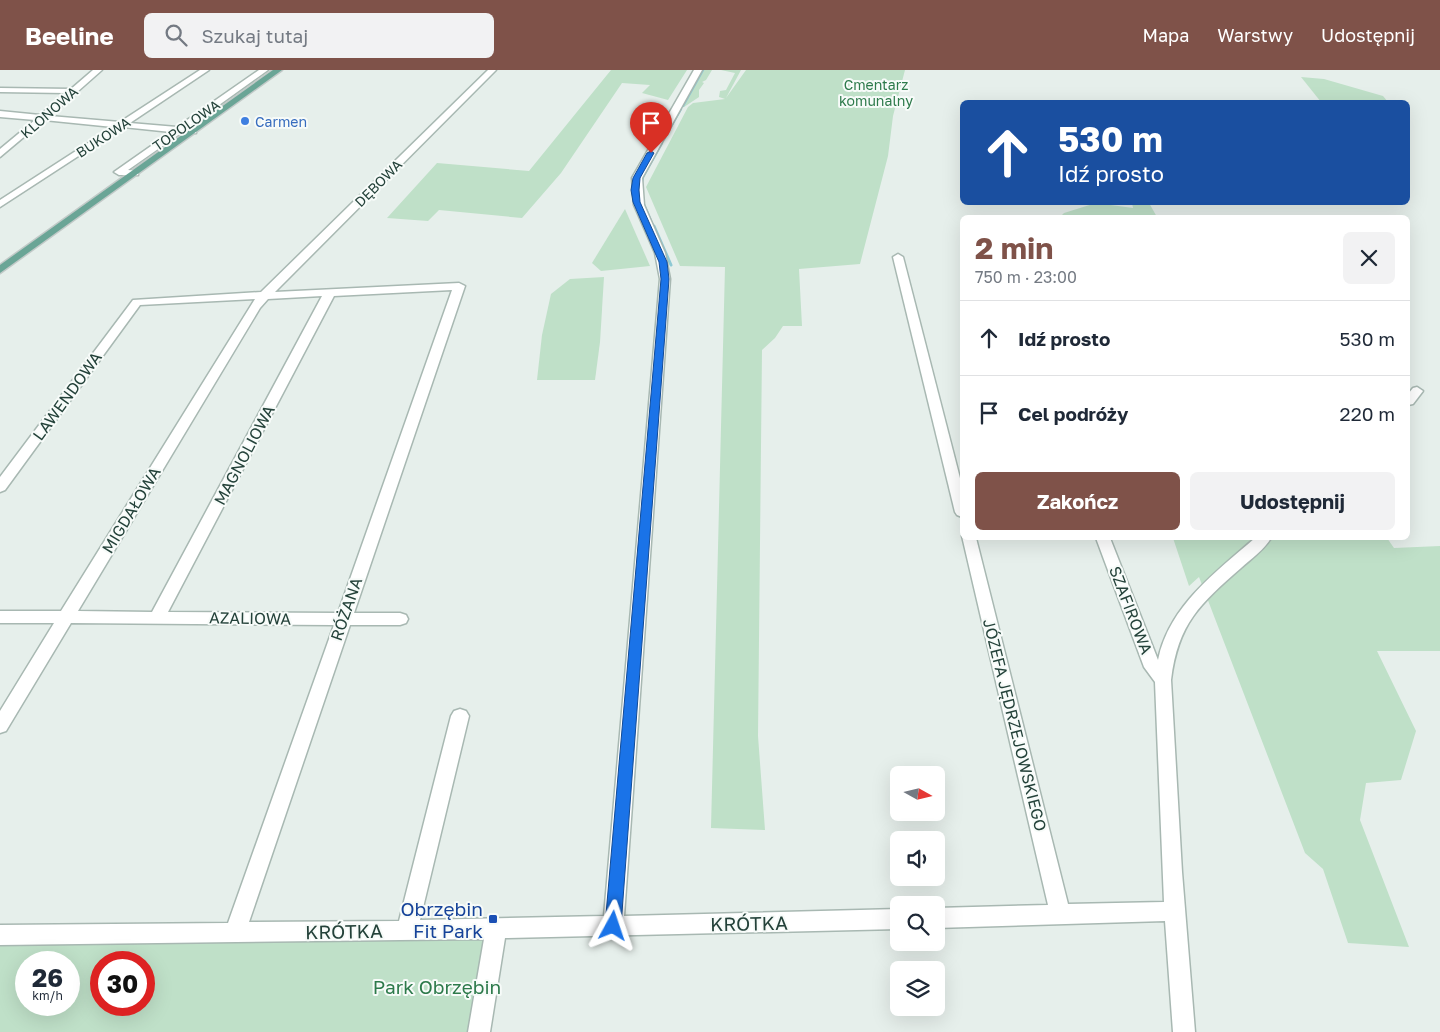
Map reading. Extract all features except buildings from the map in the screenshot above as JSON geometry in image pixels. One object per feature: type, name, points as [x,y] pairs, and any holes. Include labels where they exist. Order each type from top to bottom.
[{"type":"main road","points":[[0,270],[278,70]]},
{"type":"street","name":"KLONOWA","points":[[2,150],[43,118],[98,70]]},
{"type":"street","name":"BUKOWA","points":[[0,204],[204,70]]},
{"type":"street","name":"TOPOLOWA","points":[[135,173],[119,172],[264,70]]},
{"type":"street","name":"DĘBOWA","points":[[264,296],[492,70]]},
{"type":"street","points":[[613,926],[665,273],[651,248],[635,190],[637,178],[662,141],[698,70]]},
{"type":"street","points":[[0,90],[74,91]]},
{"type":"street","points":[[7,98],[21,91]]},
{"type":"street","points":[[0,114],[193,131]]},
{"type":"street","points":[[898,257],[960,504]]},
{"type":"street","name":"RÓŻANA","points":[[235,932],[459,286],[330,292]]},
{"type":"street","points":[[264,296],[330,292]]},
{"type":"street","name":"MAGNOLIOWA","points":[[157,617],[330,292]]},
{"type":"street","name":"LAWENDOWA","points":[[0,487],[137,302],[264,296]]},
{"type":"street","name":"MIGDAŁOWA","points":[[0,726],[254,308],[264,296]]},
{"type":"street","points":[[1410,399],[1417,391]]},
{"type":"street","name":"JÓZEFA JĘDRZEJOWSKIEGO","points":[[969,540],[1060,913]]},
{"type":"street","name":"SZAFIROWA","points":[[1104,540],[1152,667],[1163,680]]},
{"type":"street","points":[[1184,1032],[1175,911],[1163,680],[1169,646],[1178,626],[1192,607],[1262,540]]},
{"type":"street","points":[[0,617],[65,617]]},
{"type":"street","name":"AZALIOWA","points":[[65,617],[400,619]]},
{"type":"street","points":[[408,930],[460,716]]},
{"type":"street","points":[[945,918],[1175,911]]},
{"type":"street","name":"KRÓTKA","points":[[0,936],[408,930],[890,919]]},
{"type":"street","points":[[479,1032],[496,928]]},
{"type":"green space","points":[[611,70],[687,70],[668,100],[642,93],[650,85],[622,83],[561,173],[522,218],[439,210],[428,221],[387,218],[437,163],[529,171]]},
{"type":"green space","points":[[701,70],[712,70],[706,80],[702,82],[704,83],[699,90],[699,97],[684,107],[681,106]]},
{"type":"green space","name":"Cmentarz komunalny","points":[[721,70],[741,70],[726,98],[746,70],[905,70],[893,116],[888,156],[860,264],[799,269],[802,326],[783,326],[775,338],[762,350],[758,736],[765,830],[711,828],[725,267],[680,266],[646,187],[688,107],[693,103],[725,99],[719,97],[720,91],[726,90],[735,73]]},
{"type":"green space","points":[[1301,77],[1324,79],[1383,96],[1386,100],[1319,100]]},
{"type":"green space","points":[[1090,205],[1133,208],[1132,205],[1150,205],[1156,215],[1062,215]]},
{"type":"green space","points":[[625,209],[650,266],[601,271],[592,263]]},
{"type":"green space","points":[[604,277],[600,342],[595,380],[537,380],[542,335],[551,294],[570,279]]},
{"type":"green space","points":[[1174,540],[1388,540],[1394,548],[1440,546],[1440,651],[1377,651],[1416,731],[1401,780],[1366,783],[1360,820],[1409,947],[1348,943],[1323,869],[1305,853],[1199,577],[1189,586]]},
{"type":"green space","name":"Park Obrzębin","points":[[494,938],[479,1032],[0,1032],[0,945]]},
{"type":"waterway","points":[[683,106],[703,70]]},
{"type":"waterway","points":[[664,139],[681,109]]},
{"type":"waterway","points":[[641,186],[643,177],[662,143]]},
{"type":"waterway","points":[[642,200],[654,228]]},
{"type":"waterway","points":[[654,226],[671,265]]},
{"type":"place","name":"Carmen","points":[[245,121]]},
{"type":"place","name":"Obrzębin Fit Park","points":[[493,919]]},
{"type":"route","points":[[613,926],[665,279],[663,262],[637,202],[635,190],[637,178],[651,153]]}]
